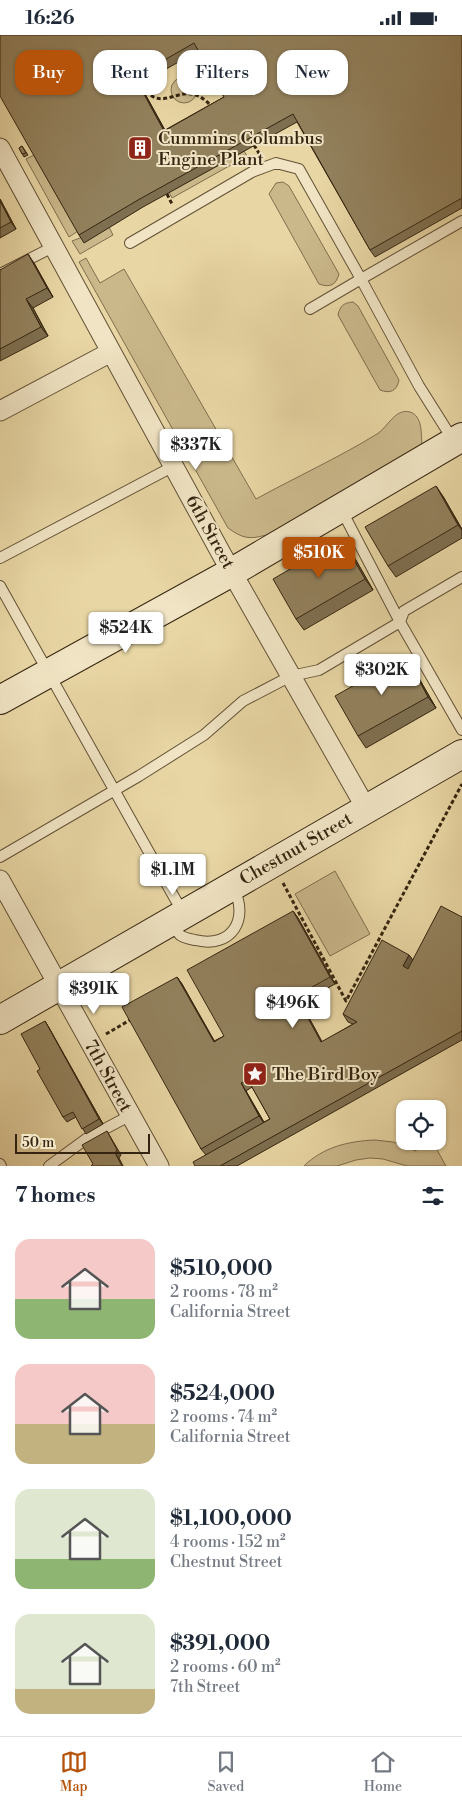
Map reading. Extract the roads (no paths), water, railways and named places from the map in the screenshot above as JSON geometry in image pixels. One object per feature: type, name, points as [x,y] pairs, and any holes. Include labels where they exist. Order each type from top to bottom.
[{"type":"street","name":"6th Street","points":[[0,148],[232,571],[366,808]]},
{"type":"street","points":[[0,411],[111,352]]},
{"type":"street","points":[[0,700],[232,571],[340,508],[459,445]]},
{"type":"street","name":"Chestnut Street","points":[[0,1020],[462,754]]},
{"type":"street","name":"7th Street","points":[[0,880],[159,1166]]},
{"type":"lane","points":[[130,243],[252,172],[276,163],[299,169],[420,386],[459,445]]},
{"type":"lane","points":[[310,309],[462,221]]},
{"type":"lane","points":[[0,274],[53,247]]},
{"type":"lane","points":[[0,558],[174,466]]},
{"type":"lane","points":[[340,508],[400,622],[462,730]]},
{"type":"lane","points":[[0,857],[204,735],[243,701],[292,677],[319,670],[400,622],[404,611],[462,577]]},
{"type":"lane","points":[[0,586],[113,791],[177,919],[181,937],[202,942],[218,941],[231,934],[240,915],[240,899],[233,886]]},
{"type":"lane","points":[[49,1166],[86,1139],[131,1115]]},
{"type":"place","name":"Cummins Columbus Engine Plant","points":[[140,148]]},
{"type":"place","name":"The Bird Boy","points":[[255,1074]]}]
